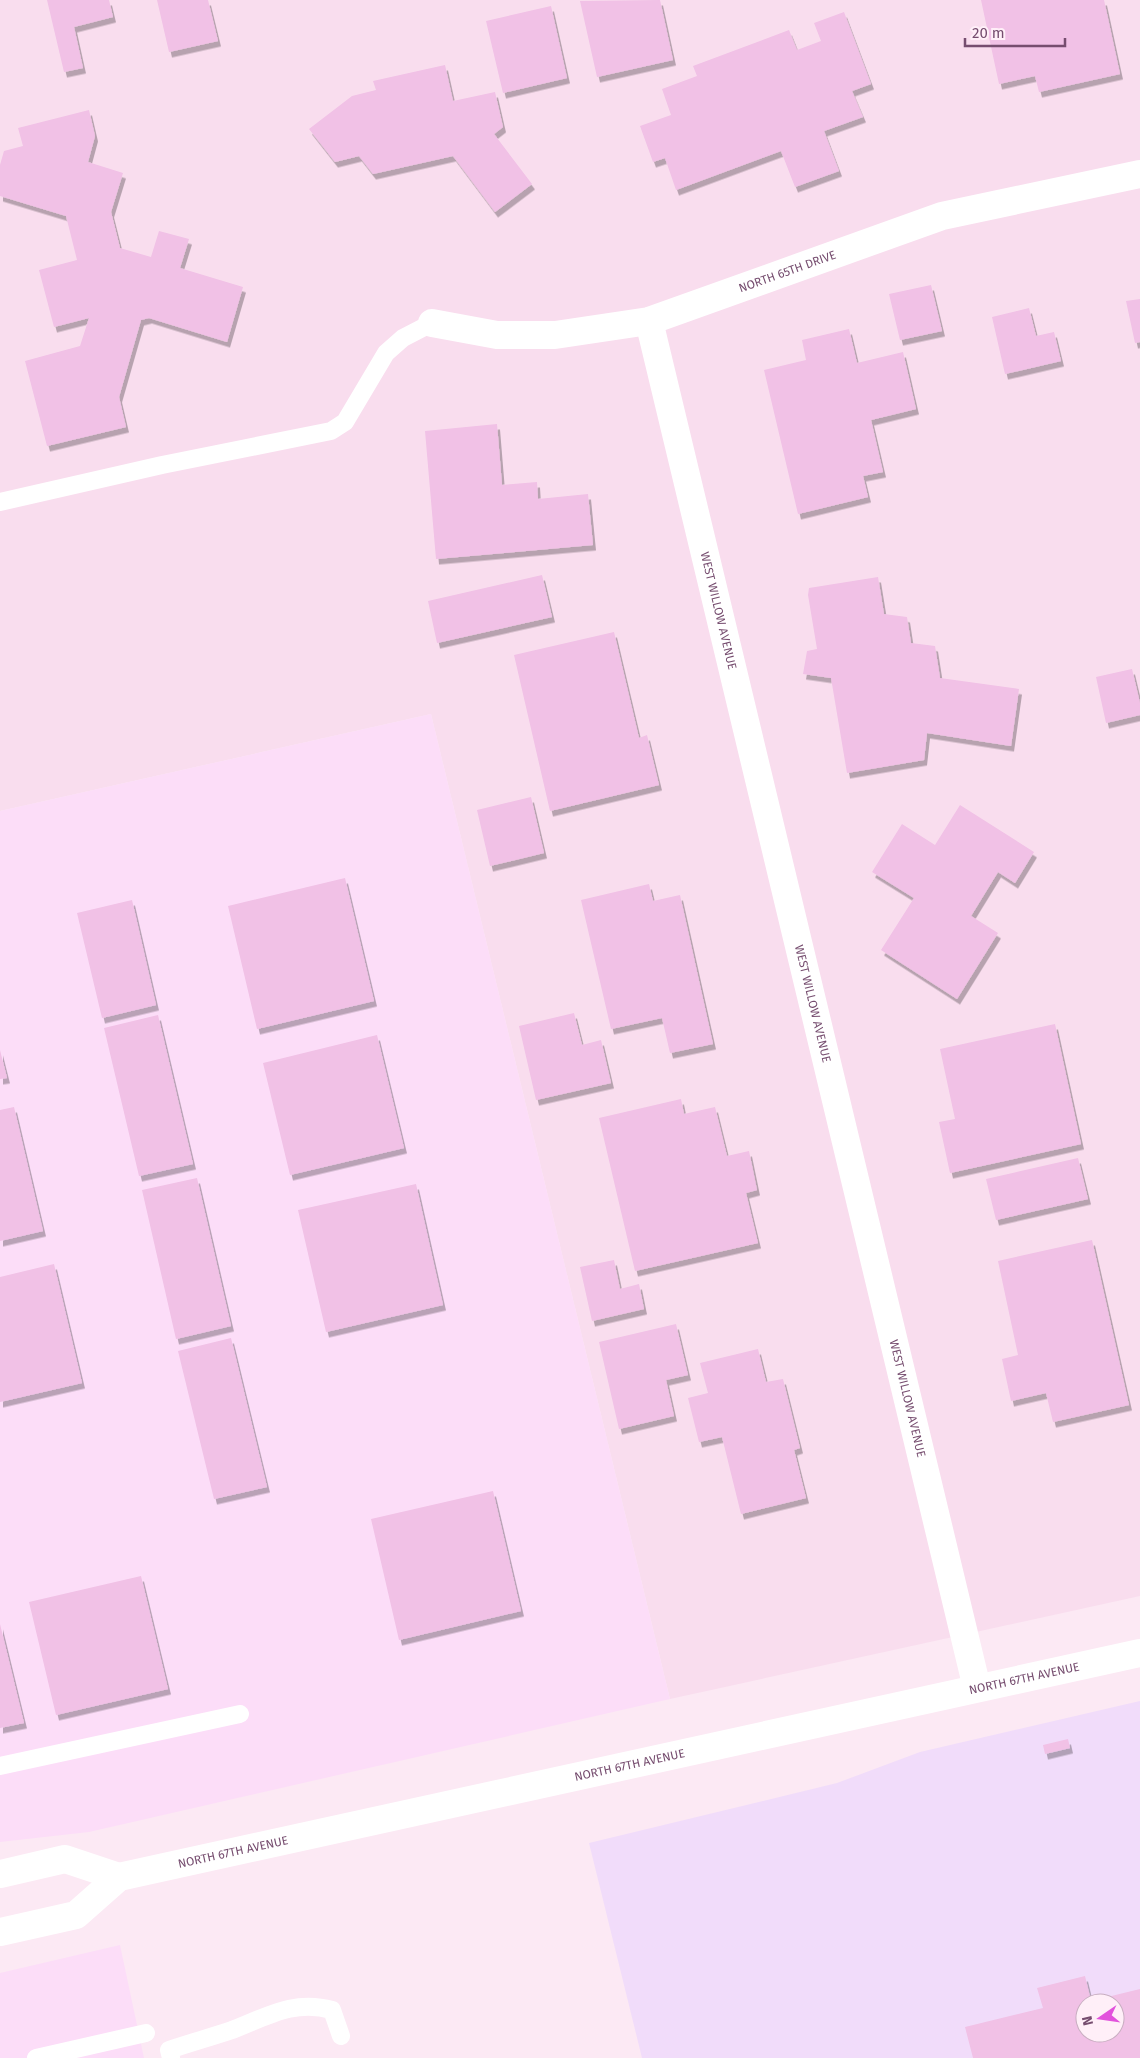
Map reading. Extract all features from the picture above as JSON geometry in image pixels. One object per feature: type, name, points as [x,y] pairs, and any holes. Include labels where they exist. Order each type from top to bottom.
[{"type":"street","name":"NORTH 65TH DRIVE","points":[[432,323],[497,335],[555,335],[649,321],[942,216],[1140,174]]},
{"type":"street","name":"WEST WILLOW AVENUE","points":[[649,321],[977,1688]]},
{"type":"street","name":"NORTH 67TH AVENUE","points":[[0,1932],[76,1915],[119,1877],[1140,1653]]},
{"type":"street","points":[[0,1874],[65,1859],[119,1877]]},
{"type":"lane","points":[[0,502],[162,465],[331,431],[345,422],[386,353],[403,338],[432,323]]},
{"type":"lane","points":[[0,1766],[240,1714]]},
{"type":"lane","points":[[170,2058],[169,2050],[233,2029],[261,2016],[299,2007],[318,2006],[332,2010],[341,2036]]},
{"type":"lane","points":[[36,2058],[146,2033]]},
{"type":"shaded area","points":[[0,0],[1140,0],[1140,1596],[670,1699],[431,714],[0,811]]},
{"type":"shaded area","points":[[431,714],[670,1699],[89,1832],[0,1842],[0,811]]},
{"type":"shaded area","points":[[1140,1701],[1140,2058],[642,2058],[589,1843],[837,1783],[920,1752]]},
{"type":"shaded area","points":[[120,1945],[144,2058],[0,2058],[0,1973]]},
{"type":"building","points":[[47,0],[109,0],[113,17],[74,27],[83,68],[64,72]]},
{"type":"building","points":[[157,0],[208,0],[218,41],[169,52]]},
{"type":"building","points":[[660,0],[673,60],[597,77],[580,1]]},
{"type":"building","points":[[981,0],[1104,0],[1120,74],[1039,92],[1035,76],[999,84]]},
{"type":"building","points":[[551,6],[567,78],[503,93],[486,21]]},
{"type":"building","points":[[844,12],[871,84],[852,91],[863,117],[824,131],[839,171],[795,187],[781,151],[676,190],[665,158],[653,162],[640,126],[671,115],[662,89],[697,76],[693,66],[789,30],[797,50],[821,41],[814,23]]},
{"type":"building","points":[[445,65],[453,101],[495,92],[503,127],[494,134],[532,184],[495,212],[453,156],[373,174],[359,156],[335,162],[309,129],[352,96],[376,90],[373,81]]},
{"type":"building","points":[[89,110],[95,136],[88,162],[123,173],[111,212],[120,248],[151,257],[159,231],[189,239],[180,268],[243,287],[227,342],[149,318],[141,320],[119,397],[126,427],[47,446],[25,361],[80,346],[89,318],[54,327],[39,270],[77,260],[66,216],[0,196],[0,165],[4,151],[23,146],[18,128]]},
{"type":"building","points":[[931,285],[942,331],[900,340],[889,294]]},
{"type":"building","points":[[1140,299],[1140,342],[1135,343],[1126,301]]},
{"type":"building","points":[[1029,308],[1036,336],[1054,332],[1061,361],[1005,374],[992,317]]},
{"type":"building","points":[[849,329],[857,363],[903,352],[916,409],[871,420],[883,472],[863,476],[868,497],[798,514],[764,370],[806,360],[802,340]]},
{"type":"building","points":[[497,424],[502,485],[537,482],[538,499],[588,494],[593,545],[436,559],[425,431]]},
{"type":"building","points":[[542,575],[552,617],[437,643],[428,601]]},
{"type":"building","points":[[878,577],[884,614],[907,617],[911,643],[935,646],[940,678],[1019,689],[1011,746],[927,733],[924,760],[847,773],[831,678],[803,674],[807,651],[817,649],[808,595],[809,588]]},
{"type":"building","points":[[614,632],[639,738],[647,735],[659,785],[550,811],[514,655]]},
{"type":"building","points":[[1132,669],[1140,703],[1140,715],[1106,723],[1096,677]]},
{"type":"building","points":[[531,797],[544,853],[490,866],[477,810]]},
{"type":"building","points":[[960,805],[1034,852],[1015,883],[998,872],[971,916],[998,933],[957,999],[881,950],[914,898],[872,872],[902,824],[935,845]]},
{"type":"building","points":[[345,878],[374,1001],[257,1029],[228,906]]},
{"type":"building","points":[[649,884],[653,901],[680,895],[713,1044],[670,1053],[662,1018],[611,1029],[581,900]]},
{"type":"building","points":[[132,900],[156,1005],[102,1018],[77,913]]},
{"type":"building","points":[[574,1013],[582,1045],[601,1040],[611,1083],[536,1100],[519,1026]]},
{"type":"building","points":[[158,1015],[193,1164],[139,1176],[104,1028]]},
{"type":"building","points":[[1055,1024],[1081,1144],[950,1173],[939,1122],[955,1119],[940,1049]]},
{"type":"building","points":[[377,1035],[404,1148],[290,1175],[263,1063]]},
{"type":"building","points":[[0,1050],[7,1078],[0,1079]]},
{"type":"building","points":[[681,1099],[684,1114],[715,1107],[727,1156],[749,1151],[757,1190],[746,1193],[758,1243],[635,1271],[599,1118]]},
{"type":"building","points":[[14,1107],[43,1231],[0,1241],[0,1110]]},
{"type":"building","points":[[1078,1158],[1088,1199],[996,1220],[986,1179]]},
{"type":"building","points":[[197,1178],[231,1326],[176,1339],[142,1190]]},
{"type":"building","points":[[416,1184],[443,1305],[326,1332],[298,1210]]},
{"type":"building","points":[[1092,1240],[1129,1405],[1053,1422],[1046,1393],[1011,1401],[1002,1359],[1018,1355],[998,1261]]},
{"type":"building","points":[[614,1260],[620,1289],[639,1284],[644,1309],[592,1321],[580,1267]]},
{"type":"building","points":[[54,1264],[82,1383],[0,1402],[0,1277]]},
{"type":"building","points":[[676,1324],[688,1375],[666,1380],[674,1416],[619,1429],[599,1342]]},
{"type":"building","points":[[231,1338],[267,1487],[214,1499],[178,1351]]},
{"type":"building","points":[[758,1349],[766,1382],[783,1379],[800,1448],[794,1450],[806,1498],[741,1514],[722,1437],[699,1442],[688,1398],[708,1393],[700,1363]]},
{"type":"building","points":[[493,1491],[521,1611],[399,1640],[371,1519]]},
{"type":"building","points":[[141,1576],[168,1689],[56,1715],[29,1602]]},
{"type":"building","points":[[0,1624],[24,1723],[0,1728]]},
{"type":"building","points":[[1068,1739],[1070,1748],[1045,1754],[1043,1745]]},
{"type":"building","points":[[1085,1976],[1089,1993],[1075,1993],[1075,2043],[1125,2043],[1124,1993],[1140,1989],[1140,2058],[973,2058],[965,2027],[1043,2008],[1037,1988]]}]
